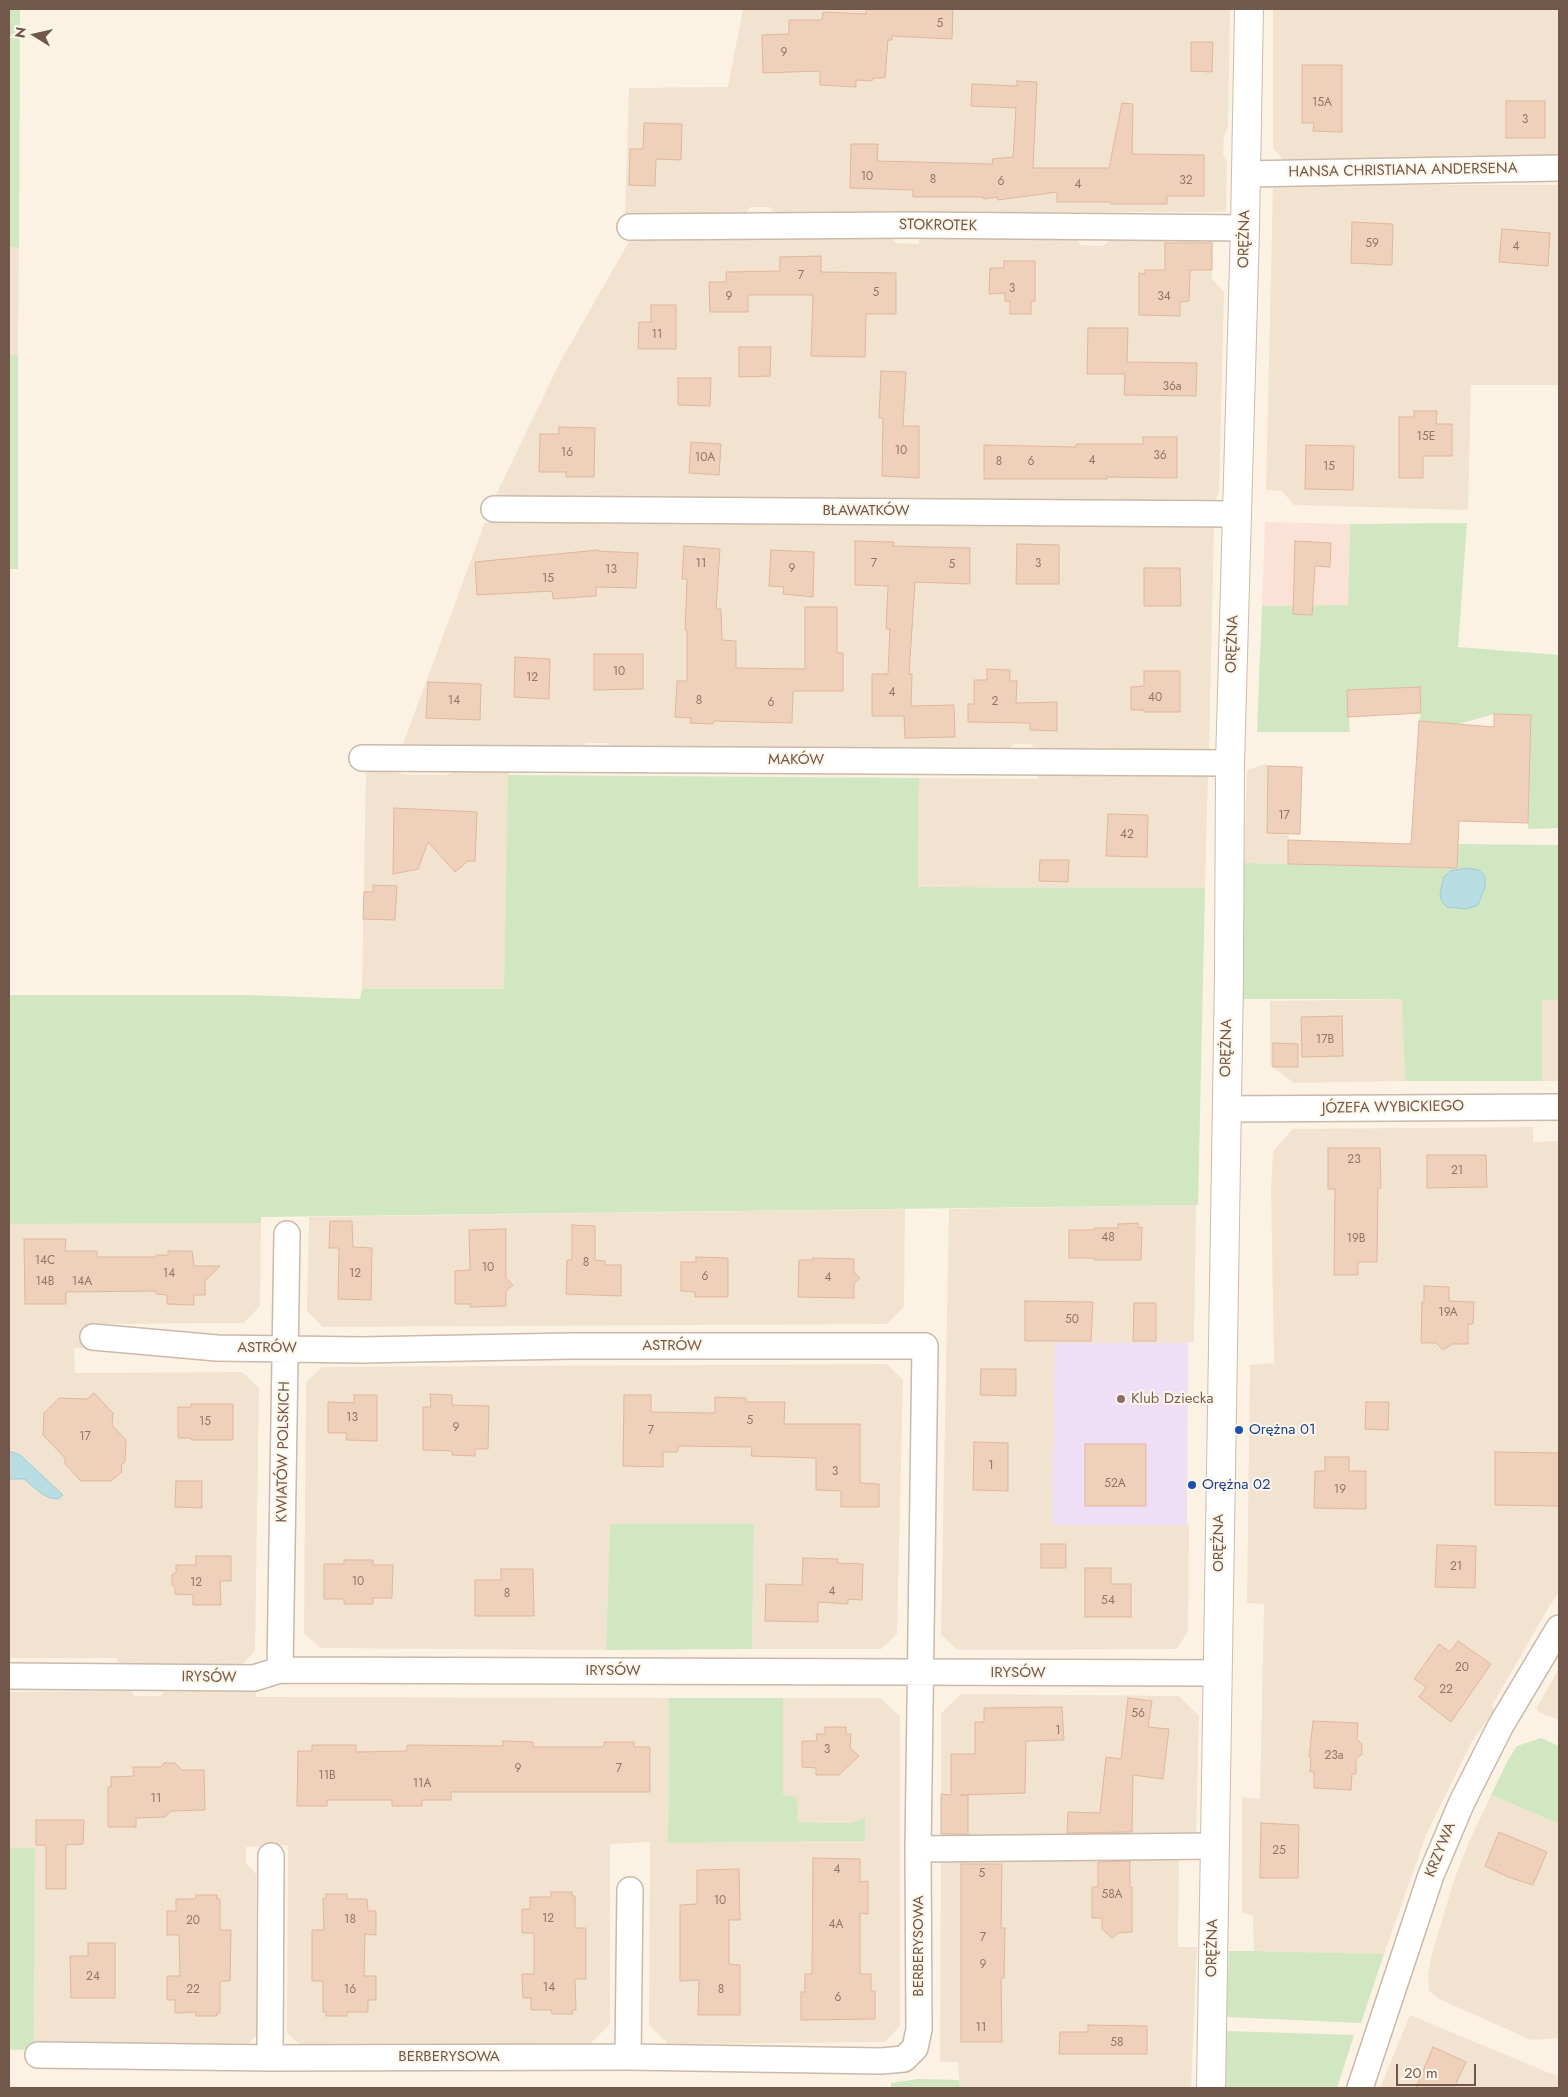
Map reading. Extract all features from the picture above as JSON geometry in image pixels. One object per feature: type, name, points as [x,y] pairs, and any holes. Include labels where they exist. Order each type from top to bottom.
[{"type":"street","name":"ORĘŻNA","points":[[1211,2088],[1230,763],[1246,228],[1249,9]]},
{"type":"street","name":"HANSA CHRISTIANA ANDERSENA","points":[[1246,174],[1559,168]]},
{"type":"street","name":"STOKROTEK","points":[[630,227],[918,225],[1246,228]]},
{"type":"street","name":"BŁAWATKÓW","points":[[494,509],[1237,514]]},
{"type":"street","name":"MAKÓW","points":[[362,758],[1230,763]]},
{"type":"street","name":"JÓZEFA WYBICKIEGO","points":[[1226,1110],[1559,1106]]},
{"type":"street","name":"KWIATÓW POLSKICH","points":[[280,1670],[287,1234]]},
{"type":"street","name":"ASTRÓW","points":[[93,1337],[217,1348],[370,1350],[571,1346],[925,1346],[921,1672]]},
{"type":"street","name":"KRZYWA","points":[[1360,2088],[1430,1875],[1462,1802],[1501,1725],[1559,1628]]},
{"type":"street","name":"IRYSÓW","points":[[9,1676],[254,1678],[280,1670],[1218,1673]]},
{"type":"street","name":"BERBERYSOWA","points":[[38,2054],[270,2058],[628,2057],[881,2061],[904,2059],[915,2048],[919,2029],[918,1849],[921,1672]]},
{"type":"street","points":[[918,1849],[1215,1846]]},
{"type":"street","points":[[270,2058],[271,1856]]},
{"type":"street","points":[[628,2057],[630,1890]]},
{"type":"shaded area","points":[[743,9],[1230,9],[1228,128],[1224,136],[1223,154],[1227,161],[1226,212],[774,213],[769,207],[751,207],[746,213],[625,213],[629,88],[728,87]]},
{"type":"shaded area","points":[[1273,9],[1559,9],[1559,159],[1475,161],[1474,155],[1441,156],[1431,161],[1284,161],[1273,148]]},
{"type":"shaded area","points":[[1273,185],[1559,185],[1559,385],[1471,385],[1468,510],[1294,505],[1282,491],[1266,490]]},
{"type":"shaded area","points":[[891,237],[896,243],[918,244],[921,237],[1073,237],[1081,245],[1103,246],[1112,238],[1213,240],[1212,279],[1224,292],[1219,494],[1214,501],[495,497],[559,364],[631,238]]},
{"type":"shaded area","points":[[9,247],[19,248],[18,355],[9,355]]},
{"type":"shaded area","points":[[485,522],[1214,525],[1209,751],[1036,751],[1031,744],[1014,744],[1008,750],[611,748],[608,743],[586,743],[584,748],[402,747]]},
{"type":"shaded area","points":[[1265,522],[1350,524],[1348,605],[1262,606]]},
{"type":"shaded area","points":[[1265,764],[1269,766],[1302,767],[1300,834],[1289,834],[1288,864],[1244,863],[1247,770]]},
{"type":"shaded area","points":[[366,769],[391,770],[410,775],[446,775],[456,770],[509,772],[503,989],[362,989]]},
{"type":"shaded area","points":[[1038,775],[1208,775],[1205,888],[918,887],[919,778],[1038,779]]},
{"type":"shaded area","points":[[1403,999],[1405,1081],[1294,1083],[1270,1065],[1270,1001]]},
{"type":"shaded area","points":[[1542,1000],[1559,1000],[1559,1081],[1542,1081]]},
{"type":"shaded area","points":[[1533,1127],[1533,1142],[1559,1141],[1559,1592],[1492,1706],[1495,1709],[1471,1743],[1427,1833],[1384,1954],[1254,1951],[1253,1916],[1242,1912],[1242,1797],[1260,1799],[1264,1604],[1247,1603],[1250,1365],[1274,1363],[1271,1188],[1273,1151],[1293,1129]]},
{"type":"shaded area","points":[[1196,1205],[1194,1341],[1188,1343],[1052,1525],[1189,1525],[1188,1631],[1177,1649],[958,1650],[941,1635],[949,1209]]},
{"type":"shaded area","points":[[905,1209],[904,1307],[887,1324],[323,1327],[307,1311],[309,1217]]},
{"type":"shaded area","points":[[261,1223],[260,1306],[244,1323],[93,1324],[92,1349],[74,1348],[75,1373],[242,1372],[259,1388],[255,1651],[240,1667],[118,1666],[117,1658],[9,1658],[9,1224]]},
{"type":"shaded area","name":"Klub Dziecka","points":[[1055,1343],[1188,1343],[1187,1525],[1052,1525]]},
{"type":"shaded area","points":[[887,1364],[903,1380],[897,1634],[881,1649],[752,1649],[754,1524],[610,1524],[606,1650],[320,1648],[304,1633],[306,1382],[322,1367]]},
{"type":"shaded area","points":[[1559,1668],[1559,1720],[1536,1709]]},
{"type":"shaded area","points":[[132,1691],[134,1696],[161,1696],[163,1692],[256,1691],[256,1697],[669,1698],[668,1843],[865,1841],[865,1819],[851,1823],[798,1822],[783,1796],[783,1698],[880,1698],[900,1716],[900,2026],[885,2042],[668,2044],[649,2025],[650,1842],[610,1844],[610,2024],[590,2044],[299,2044],[287,2033],[288,1846],[281,1845],[246,1847],[246,1863],[256,1874],[256,2036],[245,2048],[134,2049],[134,2043],[34,2041],[35,1849],[9,1848],[9,1692]]},
{"type":"shaded area","points":[[961,1694],[1179,1696],[1199,1716],[1196,1839],[941,1840],[941,1713]]},
{"type":"shaded area","points":[[1491,1795],[1559,1824],[1559,2042],[1557,2038],[1531,2040],[1439,1999],[1429,1991],[1428,1975],[1431,1957],[1454,1880]]},
{"type":"shaded area","points":[[949,1855],[1179,1856],[1178,1947],[1197,1947],[1191,2088],[960,2088],[958,2062],[940,2062],[941,1863]]},
{"type":"shaded area","points":[[1410,2015],[1559,2077],[1559,2088],[1380,2088]]},
{"type":"green space","points":[[9,9],[20,9],[19,248],[9,247]]},
{"type":"green space","points":[[9,355],[18,355],[18,569],[9,569]]},
{"type":"green space","points":[[1467,523],[1458,647],[1559,655],[1559,828],[1528,829],[1530,715],[1494,714],[1459,724],[1419,721],[1421,713],[1419,687],[1347,690],[1350,732],[1257,732],[1262,606],[1348,605],[1350,524]]},
{"type":"green space","points":[[508,775],[919,778],[918,887],[1205,888],[1198,1205],[261,1217],[261,1223],[9,1224],[9,995],[248,995],[360,999],[362,989],[503,989]]},
{"type":"green space","points":[[1458,844],[1559,845],[1559,1000],[1542,1000],[1542,1081],[1405,1081],[1402,999],[1241,999],[1244,863],[1457,868]]},
{"type":"green space","points":[[610,1524],[754,1524],[752,1649],[606,1650]]},
{"type":"green space","points":[[669,1698],[783,1698],[783,1795],[797,1797],[798,1822],[851,1823],[865,1818],[865,1841],[668,1843]]},
{"type":"green space","points":[[1541,1738],[1559,1746],[1559,1824],[1491,1795],[1517,1746]]},
{"type":"green space","points":[[9,1848],[35,1848],[34,2049],[9,2050]]},
{"type":"green space","points":[[1229,1951],[1384,1954],[1361,2023],[1226,2017]]},
{"type":"green space","points":[[1226,2031],[1354,2035],[1337,2088],[1224,2088]]},
{"type":"green space","points":[[918,2079],[959,2080],[960,2088],[891,2088],[891,2083]]},
{"type":"water","points":[[1467,868],[1479,870],[1485,876],[1485,887],[1478,905],[1467,909],[1447,907],[1442,902],[1440,894],[1444,877],[1450,871]]},
{"type":"water","points":[[9,1451],[20,1455],[63,1495],[58,1499],[50,1498],[24,1479],[9,1479]]},
{"type":"building","points":[[866,9],[953,9],[952,39],[892,36],[892,40],[888,40],[885,78],[873,78],[872,81],[856,80],[856,87],[820,85],[820,71],[763,73],[762,35],[789,34],[789,20],[822,20],[823,12],[866,14]]},
{"type":"building","points":[[1191,42],[1213,42],[1212,72],[1191,71]]},
{"type":"building","points":[[1302,65],[1342,65],[1342,132],[1313,131],[1314,123],[1302,123]]},
{"type":"building","points":[[1017,81],[1037,82],[1033,168],[1109,168],[1122,103],[1133,104],[1132,154],[1204,155],[1204,196],[1167,196],[1167,204],[1111,204],[1111,202],[1057,202],[1057,192],[998,200],[997,197],[984,199],[983,197],[913,197],[913,190],[850,188],[851,144],[878,144],[877,161],[993,164],[992,159],[1013,157],[1016,108],[971,106],[972,84],[1017,86]]},
{"type":"building","points":[[1506,101],[1545,101],[1545,138],[1506,138]]},
{"type":"building","points":[[644,123],[682,124],[681,160],[656,159],[655,186],[629,185],[630,149],[643,149]]},
{"type":"building","points":[[1352,222],[1393,224],[1392,265],[1351,263]]},
{"type":"building","points":[[1502,229],[1550,233],[1548,266],[1499,262]]},
{"type":"building","points":[[1165,243],[1212,243],[1212,270],[1190,270],[1189,301],[1180,302],[1180,316],[1139,315],[1139,273],[1145,274],[1145,270],[1165,270]]},
{"type":"building","points":[[821,256],[821,272],[896,273],[896,314],[866,314],[865,357],[811,356],[813,295],[748,295],[748,312],[710,312],[709,282],[726,282],[726,272],[780,271],[780,257]]},
{"type":"building","points":[[1004,261],[1035,261],[1035,301],[1031,301],[1031,314],[1010,314],[1010,301],[1005,301],[1005,293],[989,294],[990,268],[1004,268]]},
{"type":"building","points":[[651,305],[676,305],[676,349],[638,349],[639,322],[651,322]]},
{"type":"building","points":[[1088,328],[1128,328],[1127,362],[1197,363],[1196,396],[1124,395],[1125,374],[1087,374]]},
{"type":"building","points":[[739,347],[771,347],[770,376],[739,377]]},
{"type":"building","points":[[881,371],[906,372],[903,426],[919,426],[919,478],[882,476],[883,418],[879,418]]},
{"type":"building","points":[[678,378],[711,378],[710,406],[678,405]]},
{"type":"building","points":[[1414,411],[1437,411],[1436,424],[1452,424],[1452,456],[1423,456],[1423,478],[1399,478],[1399,417],[1414,417]]},
{"type":"building","points":[[559,427],[595,428],[594,477],[566,477],[566,472],[539,472],[540,434],[559,434]]},
{"type":"building","points":[[1143,437],[1177,437],[1177,478],[984,479],[984,445],[1076,447],[1076,444],[1143,444]]},
{"type":"building","points":[[691,442],[721,444],[719,475],[689,473]]},
{"type":"building","points":[[1306,445],[1354,446],[1353,490],[1305,489]]},
{"type":"building","points":[[855,541],[894,542],[893,546],[970,548],[970,584],[915,582],[909,674],[912,674],[911,706],[954,705],[955,737],[905,738],[904,716],[872,716],[872,674],[888,674],[890,629],[886,629],[888,586],[855,585]]},
{"type":"building","points":[[1295,541],[1331,543],[1330,567],[1315,566],[1312,615],[1293,614]]},
{"type":"building","points":[[1017,544],[1059,545],[1059,584],[1016,584]]},
{"type":"building","points":[[684,546],[720,549],[716,609],[721,609],[722,640],[736,641],[736,668],[805,669],[805,607],[837,607],[837,653],[843,653],[843,691],[793,691],[792,723],[714,721],[713,724],[690,723],[691,718],[675,717],[677,681],[687,681],[687,630],[685,630],[687,579],[682,579]]},
{"type":"building","points":[[598,550],[638,553],[636,588],[596,587],[596,596],[553,599],[552,591],[477,595],[475,562]]},
{"type":"building","points":[[771,550],[814,552],[813,597],[783,594],[784,587],[769,586]]},
{"type":"building","points":[[1144,568],[1180,568],[1181,606],[1144,606]]},
{"type":"building","points":[[594,654],[643,654],[643,689],[594,690]]},
{"type":"building","points":[[515,657],[550,659],[549,699],[514,697]]},
{"type":"building","points":[[987,669],[1010,670],[1010,681],[1017,681],[1016,703],[1057,702],[1057,731],[1030,730],[1030,723],[968,722],[968,704],[974,704],[974,680],[987,680]]},
{"type":"building","points":[[1144,671],[1180,671],[1180,712],[1131,710],[1131,687],[1144,686]]},
{"type":"building","points":[[428,682],[481,684],[480,720],[426,718]]},
{"type":"building","points":[[1420,687],[1421,713],[1348,717],[1347,690]]},
{"type":"building","points":[[1494,714],[1531,715],[1528,823],[1459,821],[1457,868],[1288,864],[1288,840],[1411,844],[1419,721],[1494,727]]},
{"type":"building","points":[[1268,766],[1302,767],[1300,834],[1267,833]]},
{"type":"building","points":[[394,808],[477,812],[475,861],[468,861],[455,872],[428,842],[418,869],[393,874]]},
{"type":"building","points":[[1108,814],[1148,815],[1147,857],[1106,856]]},
{"type":"building","points":[[1040,860],[1069,860],[1068,882],[1039,881]]},
{"type":"building","points":[[373,885],[397,886],[395,920],[363,919],[364,892],[373,892]]},
{"type":"building","points":[[1342,1016],[1343,1056],[1302,1057],[1301,1017]]},
{"type":"building","points":[[1273,1043],[1298,1044],[1298,1067],[1273,1067]]},
{"type":"building","points":[[1328,1148],[1380,1148],[1381,1188],[1378,1188],[1377,1262],[1358,1262],[1358,1275],[1334,1275],[1335,1189],[1328,1189]]},
{"type":"building","points":[[1427,1155],[1486,1155],[1487,1187],[1427,1188]]},
{"type":"building","points":[[330,1221],[352,1221],[353,1247],[372,1248],[371,1300],[338,1299],[339,1248],[329,1248]]},
{"type":"building","points":[[1138,1223],[1138,1228],[1142,1227],[1141,1260],[1069,1258],[1069,1230],[1118,1228],[1118,1224]]},
{"type":"building","points":[[572,1225],[595,1226],[595,1260],[605,1261],[605,1265],[621,1265],[621,1296],[566,1294],[567,1260],[572,1260]]},
{"type":"building","points":[[506,1229],[506,1278],[513,1285],[506,1291],[506,1306],[470,1307],[470,1304],[455,1304],[455,1271],[470,1270],[469,1230]]},
{"type":"building","points":[[24,1239],[66,1239],[65,1251],[97,1251],[97,1257],[156,1257],[156,1255],[168,1255],[168,1251],[192,1251],[194,1266],[220,1266],[205,1281],[205,1295],[194,1295],[194,1305],[167,1304],[167,1295],[156,1294],[156,1291],[66,1292],[66,1304],[25,1304]]},
{"type":"building","points":[[696,1257],[728,1258],[728,1297],[695,1297],[695,1292],[681,1291],[681,1262],[696,1262]]},
{"type":"building","points":[[813,1258],[854,1259],[854,1272],[860,1278],[854,1284],[854,1298],[798,1297],[799,1260],[812,1260]]},
{"type":"building","points":[[1424,1286],[1449,1287],[1449,1301],[1474,1302],[1473,1324],[1468,1324],[1468,1344],[1452,1344],[1443,1350],[1436,1343],[1421,1343]]},
{"type":"building","points":[[1025,1301],[1093,1302],[1091,1341],[1025,1341]]},
{"type":"building","points":[[1134,1303],[1156,1303],[1156,1341],[1133,1341]]},
{"type":"building","points":[[981,1369],[1016,1369],[1016,1396],[980,1395]]},
{"type":"building","points":[[94,1393],[113,1413],[112,1425],[126,1440],[125,1462],[121,1465],[122,1472],[111,1481],[81,1481],[65,1464],[65,1458],[43,1435],[44,1413],[59,1398],[87,1399]]},
{"type":"building","points":[[430,1394],[452,1395],[452,1405],[489,1406],[488,1449],[475,1449],[475,1456],[452,1455],[452,1451],[423,1450],[423,1407],[431,1407]]},
{"type":"building","points":[[354,1395],[377,1395],[377,1441],[346,1440],[347,1433],[328,1433],[328,1402],[354,1403]]},
{"type":"building","points":[[624,1395],[651,1395],[651,1412],[715,1413],[715,1397],[746,1398],[746,1402],[785,1402],[784,1424],[860,1424],[860,1483],[879,1484],[879,1507],[841,1507],[841,1491],[816,1490],[816,1458],[751,1456],[752,1447],[679,1446],[677,1452],[663,1452],[663,1467],[623,1466]]},
{"type":"building","points":[[1366,1402],[1389,1402],[1388,1430],[1365,1429]]},
{"type":"building","points":[[191,1404],[233,1404],[233,1440],[191,1440],[191,1438],[178,1438],[178,1407],[191,1407]]},
{"type":"building","points":[[974,1442],[1008,1443],[1008,1491],[973,1490]]},
{"type":"building","points":[[1085,1444],[1146,1444],[1146,1506],[1085,1506]]},
{"type":"building","points":[[1495,1452],[1559,1453],[1559,1506],[1495,1505]]},
{"type":"building","points":[[1325,1457],[1349,1457],[1349,1471],[1366,1471],[1366,1509],[1314,1508],[1315,1471],[1325,1471]]},
{"type":"building","points":[[176,1481],[202,1481],[202,1508],[175,1507]]},
{"type":"building","points":[[1041,1544],[1066,1544],[1066,1568],[1041,1568]]},
{"type":"building","points":[[1437,1545],[1476,1546],[1475,1588],[1435,1587]]},
{"type":"building","points":[[196,1556],[231,1556],[231,1581],[220,1581],[221,1605],[193,1605],[193,1595],[175,1594],[175,1588],[172,1585],[172,1575],[176,1572],[176,1565],[196,1565]]},
{"type":"building","points":[[803,1558],[838,1559],[837,1563],[863,1564],[862,1600],[848,1599],[848,1604],[818,1602],[818,1622],[765,1621],[766,1584],[802,1585]]},
{"type":"building","points":[[344,1560],[373,1560],[373,1565],[393,1565],[392,1598],[373,1598],[373,1604],[344,1604],[344,1599],[324,1599],[324,1564],[344,1564]]},
{"type":"building","points":[[1085,1568],[1111,1568],[1111,1584],[1131,1584],[1131,1617],[1085,1617]]},
{"type":"building","points":[[501,1569],[533,1569],[534,1616],[475,1616],[475,1580],[501,1580]]},
{"type":"building","points":[[1458,1641],[1491,1664],[1451,1722],[1419,1697],[1426,1687],[1414,1679],[1439,1644],[1450,1652]]},
{"type":"building","points":[[1128,1698],[1152,1701],[1148,1727],[1169,1729],[1163,1779],[1133,1775],[1132,1832],[1067,1833],[1068,1812],[1100,1813],[1106,1757],[1121,1759]]},
{"type":"building","points":[[1062,1707],[1064,1740],[1026,1741],[1025,1793],[960,1795],[968,1795],[968,1834],[941,1834],[941,1794],[951,1795],[951,1754],[975,1754],[975,1722],[984,1722],[984,1708]]},
{"type":"building","points":[[1313,1721],[1358,1723],[1357,1739],[1362,1744],[1362,1754],[1356,1759],[1356,1774],[1352,1774],[1351,1790],[1314,1788],[1314,1772],[1310,1772],[1311,1757],[1309,1757]]},
{"type":"building","points":[[825,1727],[846,1727],[846,1734],[851,1734],[850,1748],[859,1756],[839,1775],[816,1775],[816,1768],[802,1767],[802,1741],[817,1741],[816,1734],[825,1734]]},
{"type":"building","points":[[503,1741],[533,1742],[533,1747],[604,1747],[604,1742],[634,1742],[634,1747],[650,1747],[650,1792],[451,1792],[451,1800],[422,1800],[422,1806],[392,1806],[392,1800],[327,1800],[327,1806],[297,1806],[298,1751],[312,1751],[312,1745],[356,1745],[356,1752],[407,1751],[407,1745],[503,1746]]},
{"type":"building","points":[[164,1763],[175,1763],[182,1770],[204,1770],[205,1810],[171,1811],[165,1817],[136,1818],[136,1827],[108,1827],[108,1787],[111,1787],[111,1777],[134,1776],[133,1767],[161,1767]]},
{"type":"building","points":[[36,1820],[84,1820],[83,1844],[66,1845],[66,1889],[46,1889],[46,1845],[36,1845]]},
{"type":"building","points":[[1261,1823],[1299,1825],[1298,1878],[1260,1878]]},
{"type":"building","points":[[1499,1832],[1547,1852],[1533,1885],[1508,1877],[1485,1866]]},
{"type":"building","points":[[813,1858],[860,1859],[860,1882],[868,1881],[868,1914],[860,1913],[860,1974],[871,1974],[871,1991],[875,1991],[875,2019],[801,2020],[801,1992],[805,1992],[805,1974],[812,1974]]},
{"type":"building","points":[[1130,1861],[1132,1932],[1118,1933],[1112,1938],[1102,1929],[1102,1918],[1092,1918],[1092,1887],[1098,1887],[1098,1862]]},
{"type":"building","points":[[961,1864],[1002,1864],[1001,1928],[1005,1928],[1004,1978],[1001,1978],[1002,2042],[961,2042]]},
{"type":"building","points":[[739,1869],[740,1920],[729,1920],[729,1964],[740,1965],[740,2015],[698,2015],[699,1980],[680,1981],[680,1905],[697,1904],[697,1870]]},
{"type":"building","points":[[551,1892],[572,1892],[572,1896],[575,1896],[575,1928],[586,1928],[586,1979],[575,1979],[576,2010],[572,2010],[573,2014],[552,2014],[551,2010],[531,2010],[531,1998],[523,1998],[522,1974],[534,1974],[534,1933],[522,1933],[522,1909],[530,1909],[530,1897],[551,1897]]},
{"type":"building","points":[[326,1894],[347,1894],[347,1899],[367,1899],[368,1911],[376,1911],[376,1935],[365,1934],[364,1976],[376,1976],[376,2000],[368,2000],[368,2012],[347,2012],[347,2016],[326,2016],[326,2012],[323,2012],[323,1981],[312,1981],[312,1930],[324,1930],[323,1899],[326,1898]]},
{"type":"building","points":[[196,1895],[217,1895],[217,1899],[220,1899],[220,1930],[231,1930],[230,1981],[220,1981],[220,2013],[217,2013],[217,2016],[196,2016],[196,2012],[175,2013],[175,2000],[167,2000],[167,1976],[180,1976],[179,1935],[167,1935],[167,1911],[176,1911],[176,1899],[196,1899]]},
{"type":"building","points":[[88,1943],[115,1943],[115,1998],[71,1998],[70,1956],[88,1956]]},
{"type":"building","points":[[1088,2025],[1147,2026],[1147,2054],[1059,2054],[1060,2032],[1088,2032]]},
{"type":"building","points":[[1433,2047],[1466,2062],[1454,2088],[1416,2088]]},
{"type":"place","name":"Klub Dziecka","points":[[1121,1399]]},
{"type":"place","name":"Orężna 01","points":[[1239,1430]]},
{"type":"place","name":"Orężna 02","points":[[1192,1485]]}]
